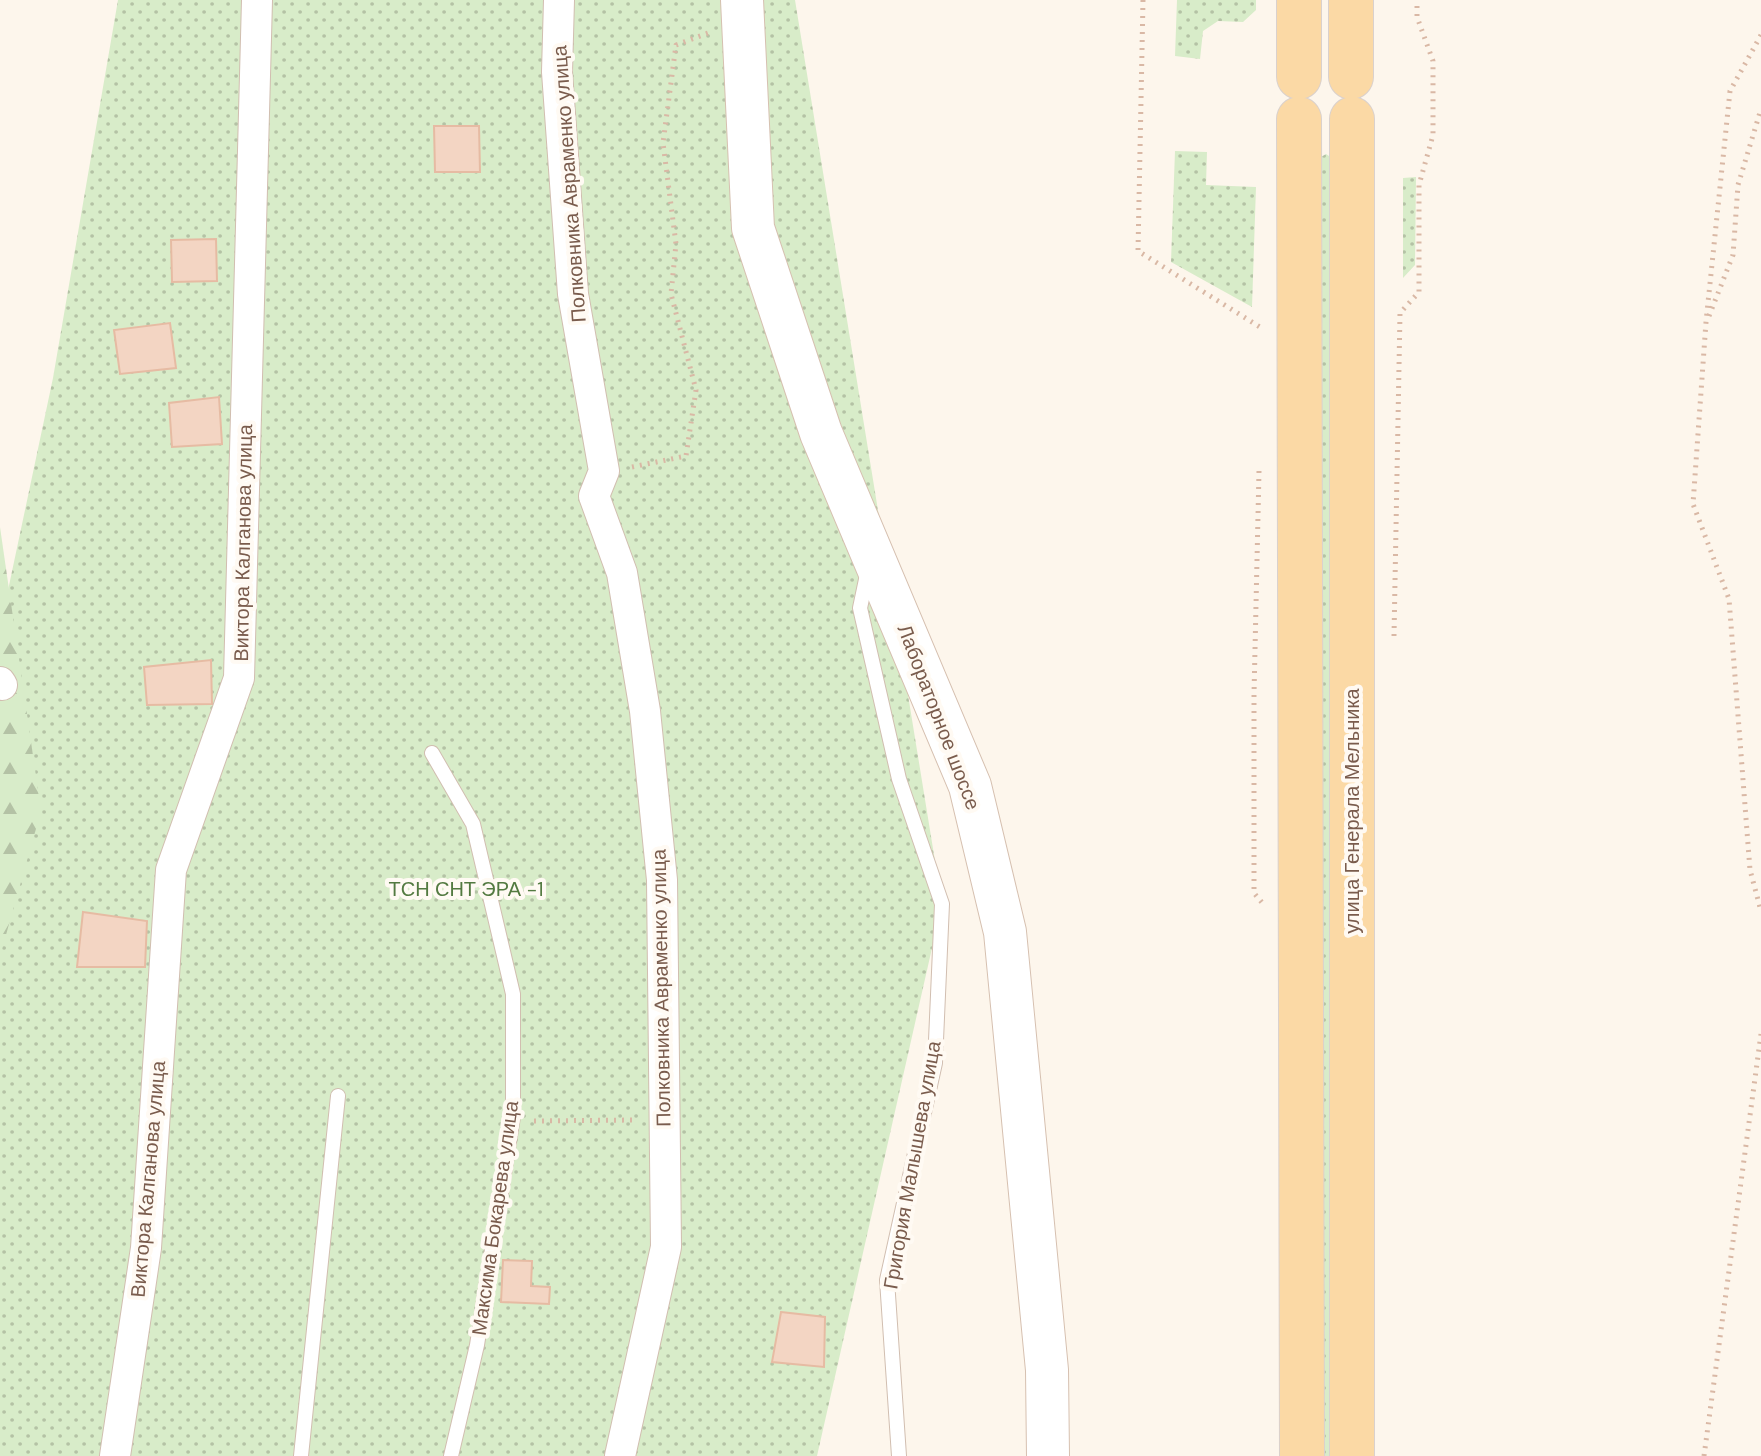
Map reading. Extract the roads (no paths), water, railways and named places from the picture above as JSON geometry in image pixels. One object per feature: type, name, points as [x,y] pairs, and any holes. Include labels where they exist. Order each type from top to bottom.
[{"type":"main road","name":"Лабораторное шоссе","points":[[742,10],[753,228],[821,433],[970,786],[1005,932],[1047,1370],[1048,1456]]},
{"type":"main road","name":"улица Генерала Мельника","points":[[1299,11],[1309,38],[1324,47],[1339,42],[1351,12]]},
{"type":"main road","name":"улица Генерала Мельника","points":[[1299,11],[1302,1456]]},
{"type":"main road","name":"улица Генерала Мельника","points":[[1351,12],[1352,1456]]},
{"type":"main road","points":[[1299,168],[1309,157],[1324,150],[1338,153],[1352,166]]},
{"type":"street","name":"Виктора Калганова улица","points":[[115,1456],[146,1248],[171,870],[239,678],[257,0]]},
{"type":"street","name":"Полковника Авраменко улица","points":[[559,0],[557,72],[573,294],[604,471],[594,496],[622,573],[645,711],[662,880],[666,1247],[620,1456]]},
{"type":"lane","name":"Григория Малышева улица","points":[[872,549],[860,608],[899,779],[942,904],[935,1063],[887,1280],[899,1456]]},
{"type":"lane","name":"Максима Бокарева улица","points":[[432,753],[473,824],[513,994],[513,1117],[477,1345],[451,1456]]},
{"type":"lane","points":[[301,1456],[338,1096]]},
{"type":"park label","name":"ТСН СНТ ЭРА -1","points":[[466,889]]}]
